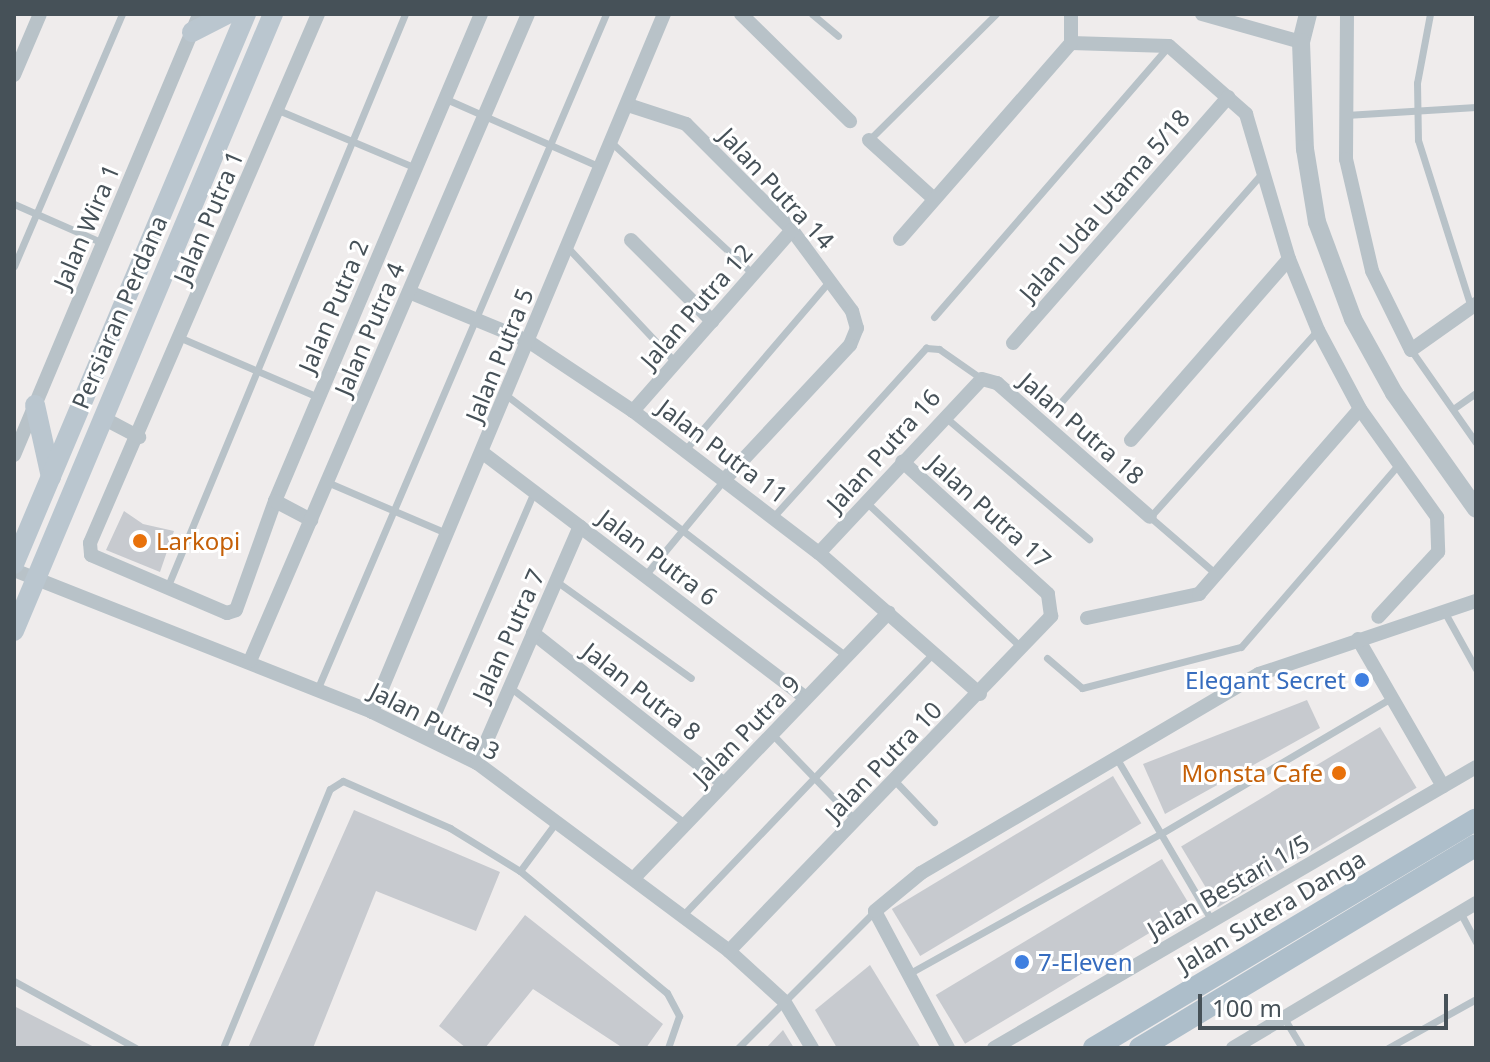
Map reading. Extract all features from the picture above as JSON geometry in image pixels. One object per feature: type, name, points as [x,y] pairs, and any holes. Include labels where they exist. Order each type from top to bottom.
[{"type":"main road","points":[[196,23],[227,14]]},
{"type":"main road","name":"Persiaran Perdana","points":[[14,564],[246,14]]},
{"type":"main road","name":"Persiaran Perdana","points":[[14,631],[273,14]]},
{"type":"main road","points":[[35,405],[51,477]]},
{"type":"main road","name":"Jalan Sutera Danga","points":[[1094,1048],[1476,819]]},
{"type":"main road","name":"Jalan Sutera Danga","points":[[1140,1048],[1476,845]]},
{"type":"street","points":[[14,75],[40,14]]},
{"type":"street","name":"Jalan Putra 1","points":[[167,588],[91,555],[90,543],[139,437],[318,14]]},
{"type":"street","name":"Jalan Putra 2","points":[[167,588],[227,613],[236,610],[275,501],[481,14]]},
{"type":"street","name":"Jalan Putra 4","points":[[250,661],[528,14]]},
{"type":"street","name":"Jalan Putra 5","points":[[372,712],[450,535],[664,14]]},
{"type":"street","points":[[741,14],[850,121]]},
{"type":"street","points":[[900,239],[1071,43],[1071,14]]},
{"type":"street","points":[[1202,14],[1301,42]]},
{"type":"street","points":[[1308,14],[1301,42],[1305,149],[1317,222],[1353,319],[1394,393],[1476,509]]},
{"type":"street","points":[[1347,14],[1346,159],[1372,271],[1411,350],[1474,305]]},
{"type":"street","name":"Jalan Wira 1","points":[[14,455],[196,23]]},
{"type":"street","points":[[1071,43],[1169,46],[1246,114],[1289,259],[1318,330],[1360,409],[1437,517],[1441,532],[1438,552],[1378,617]]},
{"type":"street","name":"Jalan Uda Utama 5/18","points":[[1013,343],[1228,97]]},
{"type":"street","name":"Jalan Putra 14","points":[[628,105],[686,124],[792,230],[831,279],[852,311],[857,328],[850,345],[724,480]]},
{"type":"street","points":[[869,140],[934,199]]},
{"type":"street","name":"Jalan Putra 12","points":[[633,411],[792,230]]},
{"type":"street","points":[[631,240],[712,321]]},
{"type":"street","points":[[1131,440],[1289,259]]},
{"type":"street","name":"Jalan Putra 11","points":[[409,292],[528,341],[633,411],[684,452],[774,516],[935,650],[980,694]]},
{"type":"street","name":"Jalan Putra 18","points":[[982,379],[997,383],[1150,517]]},
{"type":"street","name":"Jalan Putra 16","points":[[819,553],[944,415],[982,379]]},
{"type":"street","points":[[1087,618],[1199,594],[1360,409]]},
{"type":"street","points":[[103,418],[139,437]]},
{"type":"street","name":"Jalan Putra 6","points":[[483,453],[647,573],[806,698]]},
{"type":"street","name":"Jalan Putra 17","points":[[902,461],[1048,594]]},
{"type":"street","points":[[275,501],[311,520]]},
{"type":"street","name":"Jalan Putra 7","points":[[477,763],[580,526]]},
{"type":"street","name":"Jalan Putra 3","points":[[14,570],[250,661],[372,712],[477,763],[684,914],[729,951],[784,1001],[812,1048]]},
{"type":"street","name":"Jalan Putra 10","points":[[729,951],[980,694],[1051,616],[1048,594]]},
{"type":"street","points":[[948,1048],[875,911],[921,873],[1259,674],[1476,601]]},
{"type":"street","name":"Jalan Putra 9","points":[[634,878],[889,612]]},
{"type":"street","name":"Jalan Putra 8","points":[[533,633],[723,783]]},
{"type":"street","points":[[1358,639],[1443,786]]},
{"type":"street","name":"Jalan Bestari 1/5","points":[[994,1048],[1476,767]]},
{"type":"street","points":[[1233,1048],[1476,903]]},
{"type":"lane","points":[[14,266],[122,14]]},
{"type":"lane","points":[[167,588],[254,370],[405,14]]},
{"type":"lane","points":[[317,690],[606,14]]},
{"type":"lane","points":[[812,14],[838,36]]},
{"type":"lane","points":[[869,140],[996,14]]},
{"type":"lane","points":[[1430,14],[1417,83],[1418,140],[1474,305]]},
{"type":"lane","points":[[934,317],[1169,46]]},
{"type":"lane","points":[[446,99],[600,167]]},
{"type":"lane","points":[[1346,115],[1476,107]]},
{"type":"lane","points":[[278,110],[417,168]]},
{"type":"lane","points":[[612,143],[753,274]]},
{"type":"lane","points":[[1054,410],[1263,171]]},
{"type":"lane","points":[[14,204],[103,243]]},
{"type":"lane","points":[[566,247],[676,363]]},
{"type":"lane","points":[[684,452],[831,279]]},
{"type":"lane","points":[[1216,574],[1150,517],[1318,330]]},
{"type":"lane","points":[[181,338],[318,397]]},
{"type":"lane","points":[[774,516],[926,348],[939,349],[982,379]]},
{"type":"lane","points":[[1411,350],[1476,443]]},
{"type":"lane","points":[[1453,409],[1476,393]]},
{"type":"lane","points":[[506,395],[848,658]]},
{"type":"lane","points":[[944,415],[1089,539]]},
{"type":"lane","points":[[1047,658],[1082,688],[1241,647],[1398,465]]},
{"type":"lane","points":[[647,573],[724,480]]},
{"type":"lane","points":[[327,482],[450,535]]},
{"type":"lane","points":[[427,739],[534,492]]},
{"type":"lane","points":[[865,502],[1022,648]]},
{"type":"lane","points":[[556,581],[691,678]]},
{"type":"lane","points":[[1445,613],[1476,669]]},
{"type":"lane","points":[[684,914],[935,650]]},
{"type":"lane","points":[[510,686],[686,824]]},
{"type":"lane","points":[[910,973],[1162,833],[1391,698]]},
{"type":"lane","points":[[772,734],[856,821]]},
{"type":"lane","points":[[1117,759],[1212,921]]},
{"type":"lane","points":[[894,780],[934,822]]},
{"type":"lane","points":[[223,1048],[330,789],[343,781],[450,828],[520,871],[667,993],[679,1016],[668,1048]]},
{"type":"lane","points":[[520,871],[557,821]]},
{"type":"lane","points":[[738,1048],[875,911]]},
{"type":"lane","points":[[1460,912],[1476,942]]},
{"type":"lane","points":[[14,981],[136,1048]]},
{"type":"lane","points":[[1388,1048],[1476,999]]},
{"type":"lane","points":[[1284,1018],[1302,1048]]},
{"type":"building","name":"Larkopi","points":[[124,511],[143,524],[174,531],[160,572],[106,550]]},
{"type":"building","points":[[1307,700],[1320,728],[1165,814],[1143,764]]},
{"type":"building","points":[[1380,727],[1417,788],[1218,907],[1181,846]]},
{"type":"building","points":[[1113,776],[1141,823],[920,956],[892,909]]},
{"type":"building","points":[[354,810],[500,872],[476,931],[376,891],[313,1048],[248,1048]]},
{"type":"building","points":[[1162,859],[1191,908],[965,1044],[936,995]]},
{"type":"building","points":[[525,915],[663,1024],[646,1048],[623,1048],[533,989],[485,1048],[466,1048],[439,1026]]},
{"type":"building","points":[[870,965],[921,1048],[837,1048],[815,1010]]},
{"type":"building","points":[[14,1006],[96,1048],[14,1048]]},
{"type":"building","points":[[783,1030],[794,1048],[766,1048]]},
{"type":"place","name":"Larkopi","points":[[140,541]]},
{"type":"place","name":"Elegant Secret","points":[[1362,680]]},
{"type":"place","name":"Monsta Cafe","points":[[1339,773]]},
{"type":"place","name":"7-Eleven","points":[[1022,962]]}]
